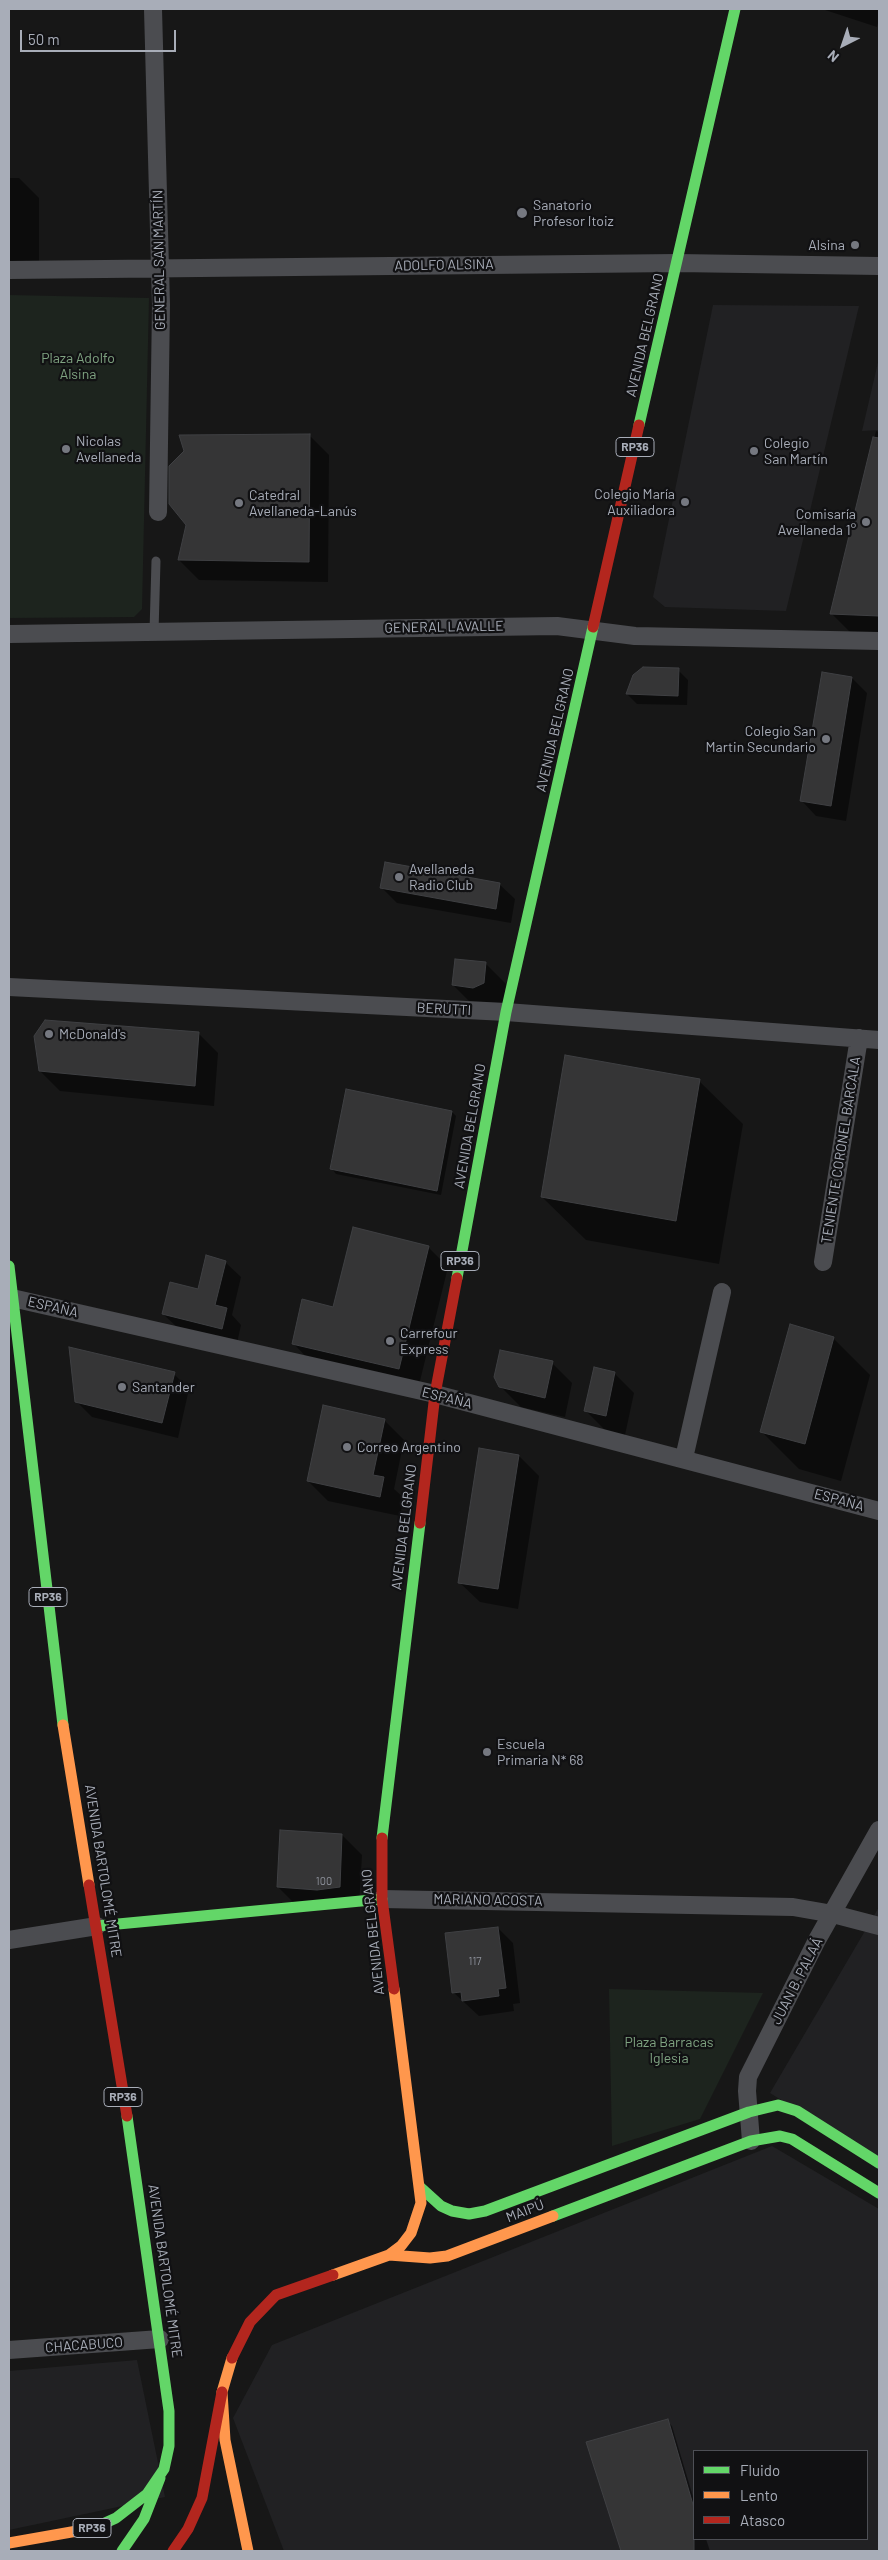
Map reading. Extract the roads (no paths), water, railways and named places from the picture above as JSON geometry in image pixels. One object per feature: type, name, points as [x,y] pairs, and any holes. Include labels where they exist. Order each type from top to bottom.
[{"type":"main road","name":"AVENIDA BELGRANO","points":[[389,2255],[401,2246],[411,2233],[418,2219],[420,2187],[382,1899],[381,1844],[436,1394],[506,1012],[735,9]]},
{"type":"main road","name":"AVENIDA BARTOLOMÉ MITRE","points":[[9,1266],[59,1689],[97,1926],[170,2411],[169,2446],[160,2478],[144,2520],[122,2551]]},
{"type":"main road","name":"MARIANO ACOSTA","points":[[97,1926],[382,1899]]},
{"type":"main road","name":"MAIPÚ","points":[[420,2187],[440,2206],[452,2211],[469,2214],[484,2211],[749,2112],[778,2106],[789,2108],[879,2163]]},
{"type":"main road","name":"MAIPÚ","points":[[222,2392],[231,2360],[239,2341],[250,2322],[264,2305],[276,2295],[389,2255],[430,2258],[447,2256],[751,2142],[780,2136],[792,2139],[879,2192]]},
{"type":"main road","points":[[173,2551],[188,2529],[202,2498],[222,2392]]},
{"type":"main road","name":"RP36","points":[[222,2392],[225,2440],[248,2551]]},
{"type":"main road","name":"RP36","points":[[9,2543],[80,2531],[106,2523],[136,2503],[160,2478]]},
{"type":"street","name":"GENERAL SAN MARTÍN","points":[[153,9],[161,306],[158,512]]},
{"type":"street","name":"ADOLFO ALSINA","points":[[9,270],[677,263],[879,266]]},
{"type":"street","name":"GENERAL LAVALLE","points":[[9,634],[557,626],[634,636],[879,641]]},
{"type":"street","name":"BERUTTI","points":[[9,987],[506,1012],[879,1040]]},
{"type":"street","name":"TENIENTE CORONEL BARCALA","points":[[822,1262],[859,1038]]},
{"type":"street","points":[[684,1458],[722,1292]]},
{"type":"street","name":"ESPAÑA","points":[[12,1298],[436,1394],[879,1510]]},
{"type":"street","name":"JUAN B. PALAÁ","points":[[751,2142],[748,2077],[817,1940],[879,1830]]},
{"type":"street","name":"MARIANO ACOSTA","points":[[382,1899],[793,1907],[833,1914],[879,1926]]},
{"type":"street","points":[[9,1940],[97,1926]]},
{"type":"street","name":"CHACABUCO","points":[[9,2350],[160,2339]]},
{"type":"lane","points":[[154,632],[156,561]]},
{"type":"place","name":"Sanatorio Profesor Itoiz","points":[[522,213]]},
{"type":"place","name":"Alsina","points":[[855,245]]},
{"type":"place","name":"Nicolas Avellaneda","points":[[66,449]]},
{"type":"place","name":"Colegio San Martín","points":[[754,451]]},
{"type":"place","name":"Colegio María Auxiliadora","points":[[685,502]]},
{"type":"place","name":"Catedral Avellaneda-Lanús","points":[[239,503]]},
{"type":"place","name":"Comisaría Avellaneda 1°","points":[[866,522]]},
{"type":"place","name":"Colegio San Martin Secundario","points":[[826,739]]},
{"type":"place","name":"Avellaneda Radio Club","points":[[399,877]]},
{"type":"place","name":"McDonald's","points":[[49,1034]]},
{"type":"place","name":"Carrefour Express","points":[[390,1341]]},
{"type":"place","name":"Santander","points":[[122,1387]]},
{"type":"place","name":"Correo Argentino","points":[[347,1447]]},
{"type":"place","name":"Escuela Primaria N* 68","points":[[487,1752]]},
{"type":"park label","name":"Plaza Adolfo Alsina","points":[[78,366]]},
{"type":"park label","name":"Plaza Barracas Iglesia","points":[[669,2050]]}]
